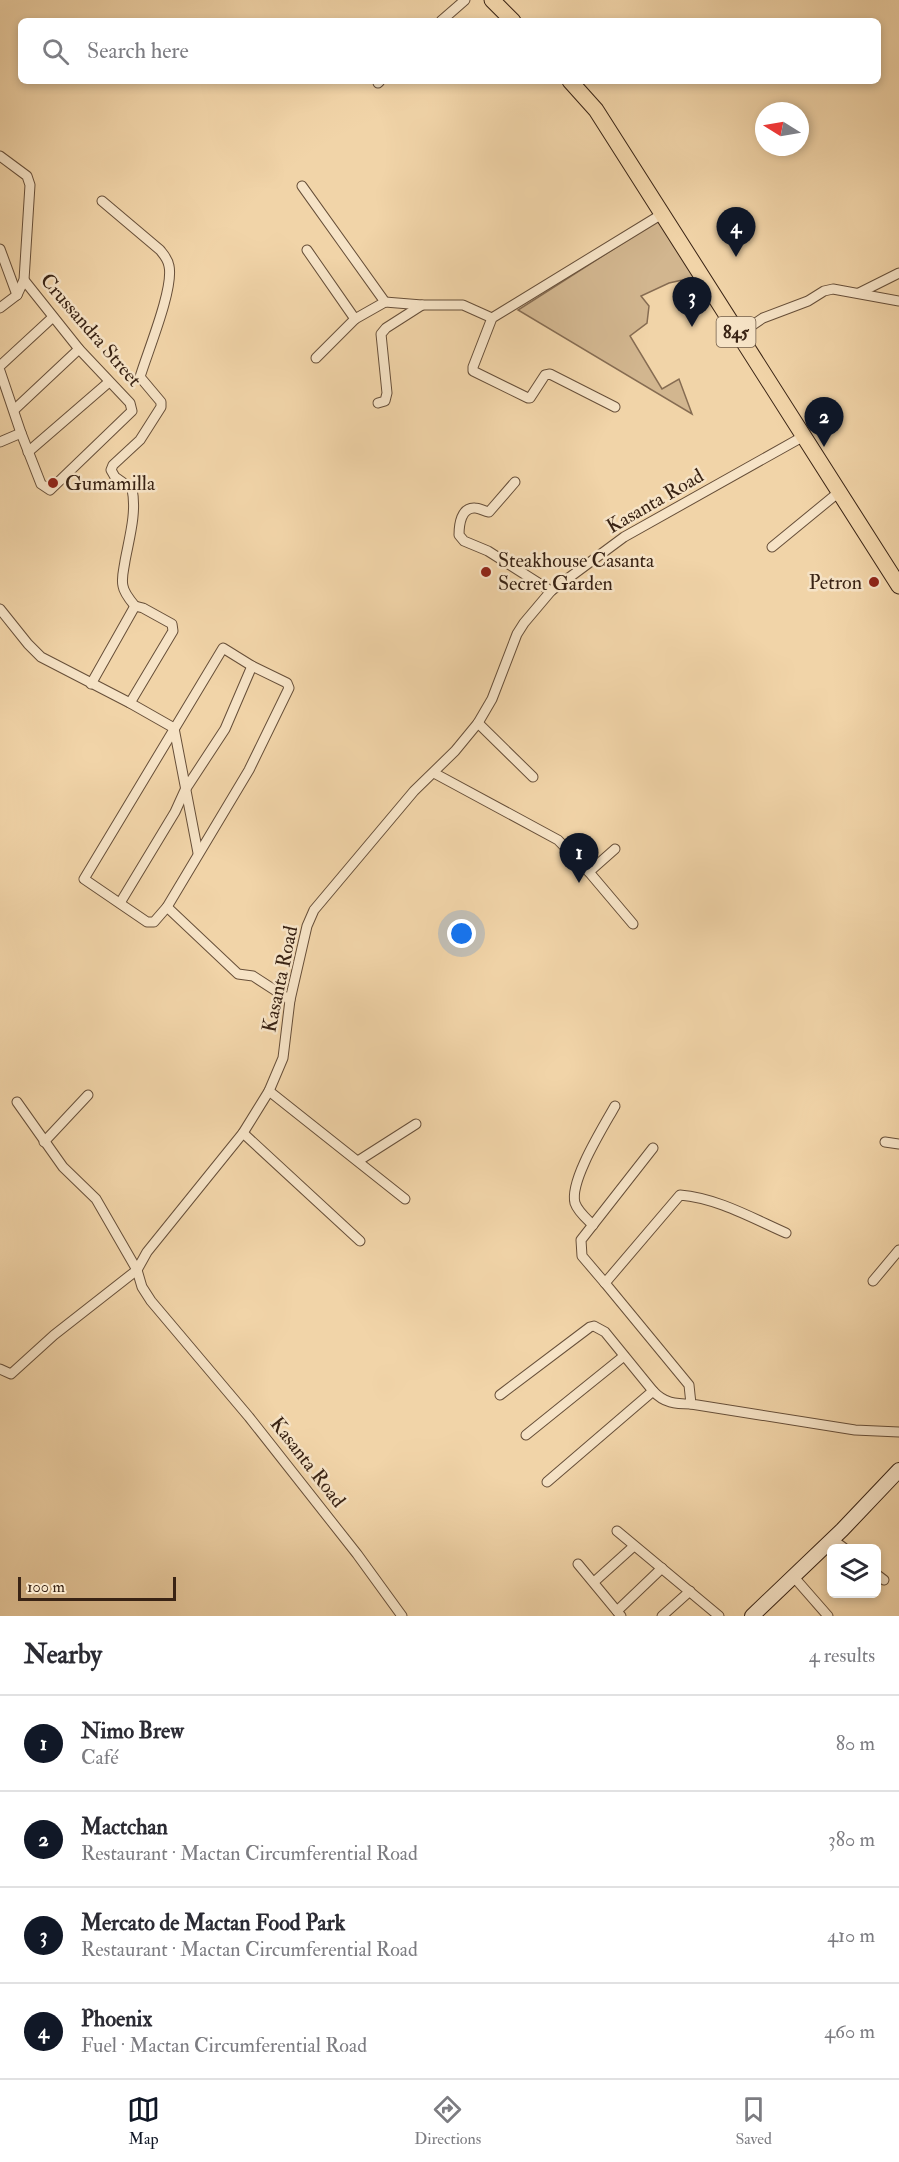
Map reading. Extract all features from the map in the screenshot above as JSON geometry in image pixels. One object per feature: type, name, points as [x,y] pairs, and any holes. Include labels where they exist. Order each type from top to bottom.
[{"type":"main road","points":[[492,0],[510,18]]},
{"type":"main road","name":"845","points":[[573,84],[596,110],[899,586]]},
{"type":"street","points":[[444,18],[465,0]]},
{"type":"street","points":[[0,156],[29,181],[24,280],[17,296],[0,308]]},
{"type":"street","points":[[302,186],[385,302]]},
{"type":"street","points":[[102,201],[159,250],[166,257],[169,266],[168,287],[140,377],[161,402],[162,407],[140,440],[113,465],[111,470],[115,477],[132,489],[133,497],[131,528],[123,577],[126,594],[135,606],[143,608],[174,627],[130,703]]},
{"type":"street","points":[[615,407],[550,374],[545,375],[528,398],[493,379],[477,374],[473,367],[492,318],[662,214]]},
{"type":"street","points":[[0,249],[17,296]]},
{"type":"street","points":[[307,250],[355,319]]},
{"type":"street","points":[[859,293],[899,273]]},
{"type":"street","name":"Crussandra Street","points":[[24,280],[79,349],[132,407],[131,413],[50,490],[41,484],[28,452]]},
{"type":"street","points":[[738,335],[763,318],[833,289],[899,301]]},
{"type":"street","points":[[316,358],[355,319],[385,302],[463,305],[492,318]]},
{"type":"street","points":[[378,403],[385,401],[387,393],[381,334],[386,328],[422,305]]},
{"type":"street","points":[[0,366],[53,317]]},
{"type":"street","points":[[14,410],[79,349]]},
{"type":"street","points":[[0,371],[28,452],[109,382]]},
{"type":"street","points":[[0,442],[21,433]]},
{"type":"street","name":"Kasanta Road","points":[[402,1616],[357,1554],[249,1417],[151,1301],[142,1287],[137,1270],[147,1252],[243,1133],[269,1091],[283,1058],[290,1000],[307,926],[314,910],[414,791],[434,773],[478,723],[492,699],[517,634],[551,591],[624,537],[804,436]]},
{"type":"street","points":[[515,482],[489,512],[474,508],[466,511],[461,518],[459,535],[464,541],[488,551],[551,591]]},
{"type":"street","points":[[772,547],[839,492]]},
{"type":"street","points":[[91,684],[135,606]]},
{"type":"street","points":[[0,609],[41,657],[174,728]]},
{"type":"street","points":[[223,648],[252,666],[287,683],[289,688],[249,770],[167,907],[154,922],[147,922],[84,879],[174,728],[223,648]]},
{"type":"street","points":[[120,903],[175,812],[185,790],[225,729],[252,666]]},
{"type":"street","points":[[478,723],[533,777]]},
{"type":"street","points":[[174,728],[198,853]]},
{"type":"street","points":[[434,773],[558,840],[589,872],[633,924]]},
{"type":"street","points":[[589,872],[615,849]]},
{"type":"street","points":[[167,907],[238,974],[252,976],[290,1000]]},
{"type":"street","points":[[269,1091],[405,1199]]},
{"type":"street","points":[[45,1142],[88,1095]]},
{"type":"street","points":[[0,1369],[11,1374],[54,1335],[137,1270],[96,1199],[63,1167],[17,1102]]},
{"type":"street","points":[[592,1225],[578,1210],[574,1196],[580,1172],[615,1106]]},
{"type":"street","points":[[358,1161],[416,1124]]},
{"type":"street","points":[[243,1133],[360,1240]]},
{"type":"street","points":[[885,1142],[899,1144]]},
{"type":"street","points":[[653,1148],[581,1240],[582,1256],[689,1385],[691,1404]]},
{"type":"street","points":[[604,1283],[680,1195],[695,1196],[731,1208],[786,1233]]},
{"type":"street","points":[[873,1281],[899,1250]]},
{"type":"street","points":[[500,1395],[590,1327],[598,1327],[661,1400],[855,1430],[899,1432]]},
{"type":"street","points":[[526,1435],[624,1356]]},
{"type":"street","points":[[547,1482],[653,1391]]},
{"type":"street","points":[[752,1616],[899,1470]]},
{"type":"street","points":[[617,1531],[718,1616]]},
{"type":"street","points":[[832,1539],[839,1544]]},
{"type":"street","points":[[594,1582],[634,1546]]},
{"type":"street","points":[[578,1564],[619,1613],[662,1568]]},
{"type":"street","points":[[794,1576],[828,1616]]},
{"type":"street","points":[[662,1616],[690,1591]]},
{"type":"shaded area","points":[[659,220],[696,277],[669,283],[641,296],[649,306],[647,323],[630,336],[662,389],[679,379],[692,414],[518,310]]},
{"type":"place","name":"Phoenix","points":[[736,257]]},
{"type":"place","name":"Mercato de Mactan Food Park","points":[[692,327]]},
{"type":"place","name":"Mactchan","points":[[824,447]]},
{"type":"place","name":"Gumamilla","points":[[53,483]]},
{"type":"place","name":"Steakhouse Casanta Secret Garden","points":[[486,572]]},
{"type":"place","name":"Petron","points":[[874,582]]},
{"type":"place","name":"Nimo Brew","points":[[579,883]]}]
